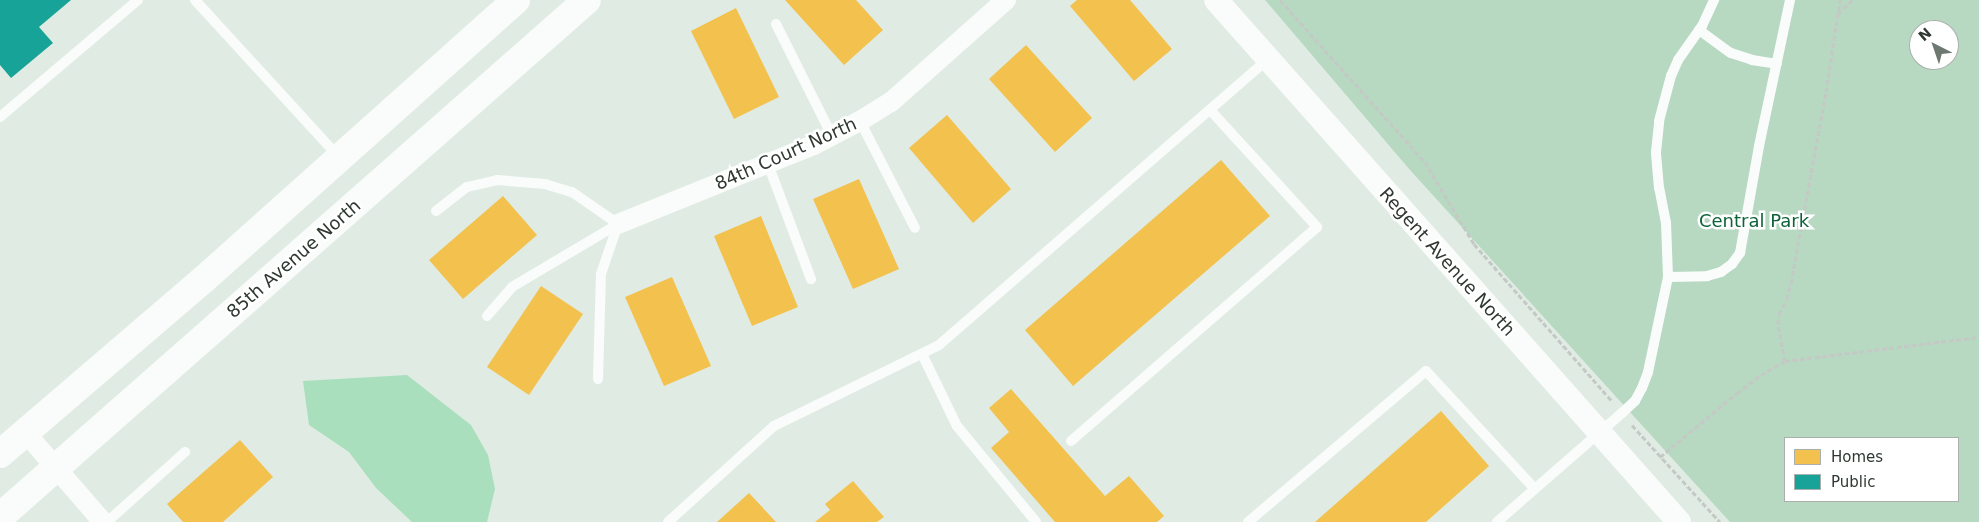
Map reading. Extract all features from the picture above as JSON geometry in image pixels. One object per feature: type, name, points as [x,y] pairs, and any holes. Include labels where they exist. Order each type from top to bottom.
[{"type":"main road","points":[[0,454],[203,280],[516,0]]},
{"type":"main road","name":"85th Avenue North","points":[[0,518],[587,0]]},
{"type":"street","name":"84th Court North","points":[[618,224],[768,164],[832,136],[860,121],[891,102],[1006,0]]},
{"type":"street","name":"Regent Avenue North","points":[[1216,0],[1679,522]]},
{"type":"street","points":[[25,432],[103,522]]},
{"type":"lane","points":[[0,117],[138,0]]},
{"type":"lane","points":[[195,0],[339,157]]},
{"type":"lane","points":[[1497,522],[1635,401],[1648,372],[1668,277],[1666,223],[1659,188],[1656,152],[1658,122],[1671,76],[1678,60],[1700,30],[1714,0]]},
{"type":"lane","points":[[1668,277],[1689,278],[1714,274],[1732,264],[1740,253],[1790,0]]},
{"type":"lane","points":[[776,24],[832,136]]},
{"type":"lane","points":[[1700,30],[1731,53],[1752,60],[1777,64]]},
{"type":"lane","points":[[668,522],[774,426],[938,345],[1268,59]]},
{"type":"lane","points":[[1071,440],[1317,226],[1210,110]]},
{"type":"lane","points":[[860,121],[915,228]]},
{"type":"lane","points":[[768,164],[811,279]]},
{"type":"lane","points":[[436,211],[467,187],[497,180],[545,184],[572,192],[618,224]]},
{"type":"lane","points":[[488,316],[512,287],[618,224]]},
{"type":"lane","points":[[598,379],[601,274],[618,224]]},
{"type":"lane","points":[[922,354],[957,426],[1036,522]]},
{"type":"lane","points":[[1248,522],[1426,371],[1534,488]]},
{"type":"lane","points":[[107,522],[185,452]]},
{"type":"path","points":[[1280,0],[1426,162],[1474,244],[1660,457],[1720,522]]},
{"type":"path","points":[[1785,361],[1778,324],[1779,314],[1787,299],[1791,283],[1826,92],[1840,0]]},
{"type":"path","points":[[1837,14],[1852,0]]},
{"type":"path","points":[[1638,476],[1737,393],[1761,375],[1785,361],[1979,337]]},
{"type":"green space","name":"Central Park","points":[[1265,0],[1979,0],[1979,522],[1730,522],[1410,170]]},
{"type":"shaded area","points":[[407,375],[471,425],[488,455],[495,489],[487,522],[412,522],[376,488],[349,452],[309,425],[303,381]]},
{"type":"building: Homes","points":[[785,0],[856,0],[883,30],[844,65]]},
{"type":"building: Homes","points":[[1077,0],[1130,0],[1172,49],[1134,81],[1070,6]]},
{"type":"building: Homes","points":[[736,8],[779,97],[734,119],[691,31]]},
{"type":"building: Homes","points":[[1026,45],[1092,118],[1055,152],[989,79]]},
{"type":"building: Homes","points":[[947,115],[1011,189],[973,223],[909,148]]},
{"type":"building: Homes","points":[[1221,160],[1270,216],[1073,386],[1025,330]]},
{"type":"building: Homes","points":[[859,179],[899,269],[853,289],[813,199]]},
{"type":"building: Homes","points":[[503,196],[537,235],[463,299],[429,260]]},
{"type":"building: Homes","points":[[761,216],[798,307],[752,326],[714,236]]},
{"type":"building: Homes","points":[[672,277],[711,366],[664,386],[625,297]]},
{"type":"building: Homes","points":[[541,286],[583,314],[529,395],[487,367]]},
{"type":"building: Homes","points":[[1011,389],[1105,496],[1129,476],[1164,516],[1157,522],[1055,522],[991,448],[1009,432],[989,408]]},
{"type":"building: Homes","points":[[1441,411],[1489,466],[1426,522],[1315,522]]},
{"type":"building: Homes","points":[[240,440],[273,477],[223,522],[183,522],[167,504]]},
{"type":"building: Homes","points":[[853,481],[884,517],[877,522],[815,522],[830,510],[825,504]]},
{"type":"building: Homes","points":[[749,493],[776,522],[717,522]]},
{"type":"building: Public","points":[[0,0],[71,0],[39,27],[53,43],[11,78],[0,65]]}]
